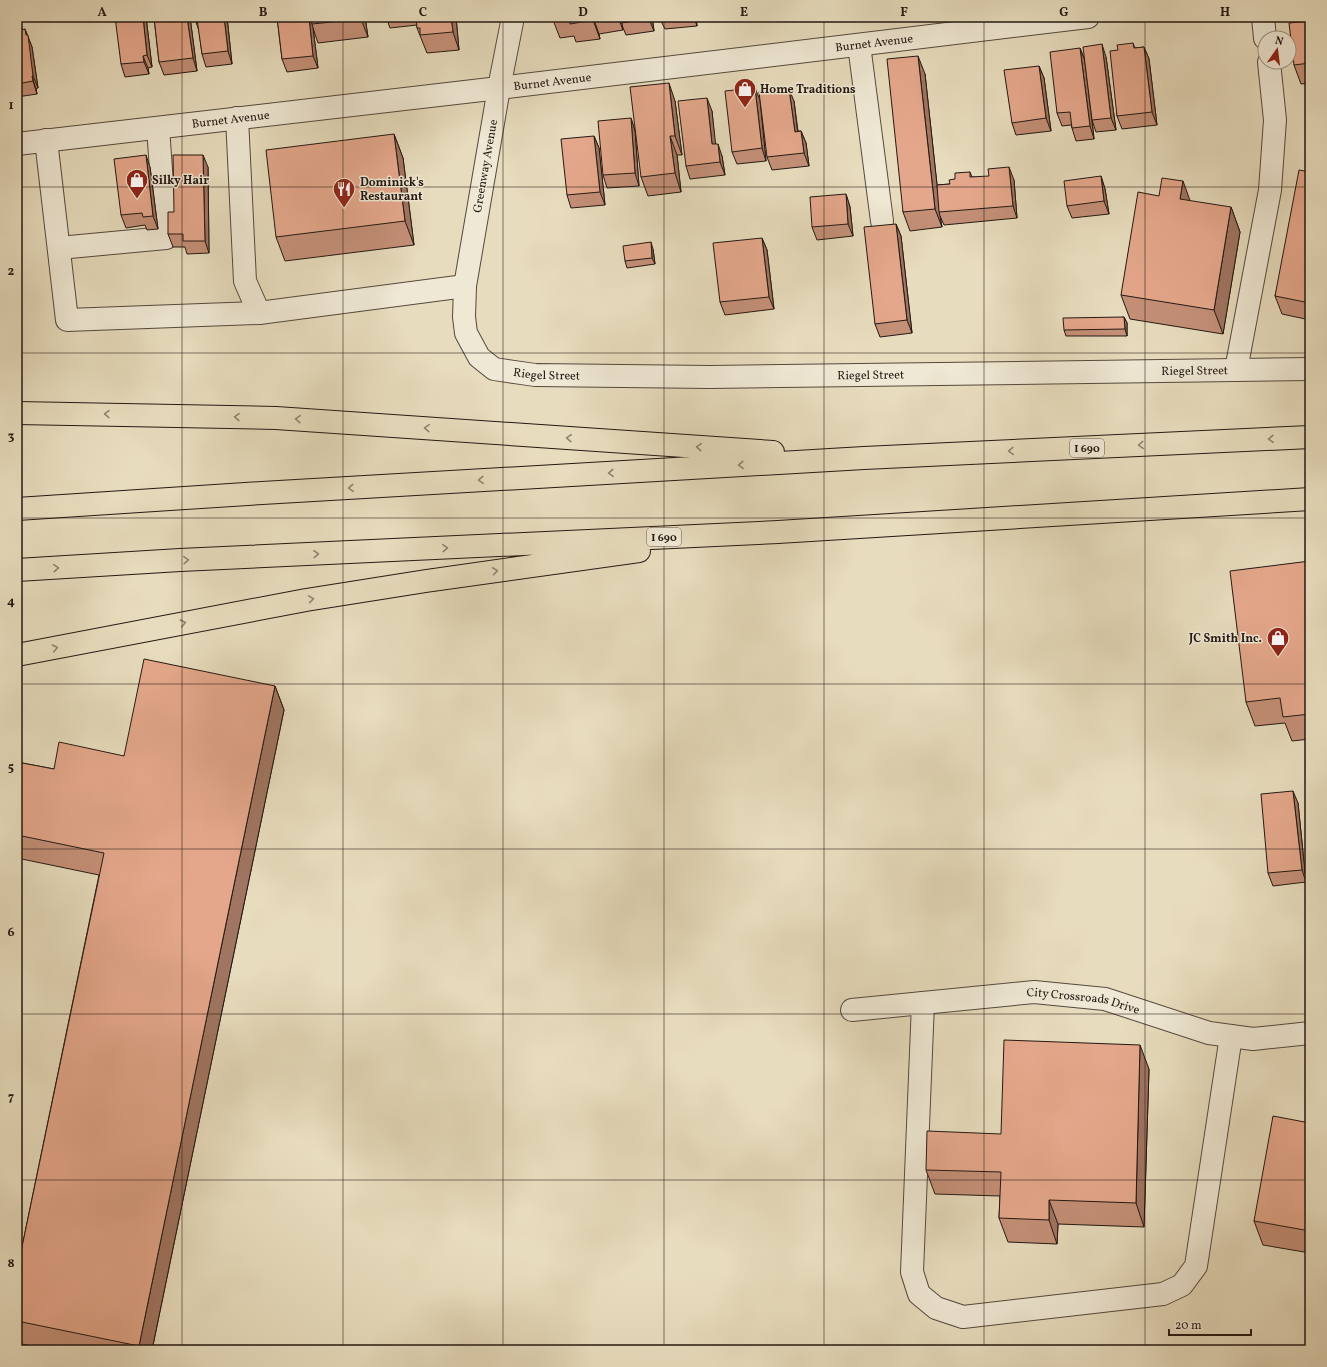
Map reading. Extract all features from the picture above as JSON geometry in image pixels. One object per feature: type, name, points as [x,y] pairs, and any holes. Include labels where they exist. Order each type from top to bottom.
[{"type":"highway","points":[[17,413],[276,418],[864,458]]},
{"type":"highway","name":"I 690","points":[[17,509],[270,492],[864,458],[1310,437]]},
{"type":"highway","name":"I 690","points":[[17,570],[180,560],[778,532],[1310,499]]},
{"type":"highway","points":[[17,655],[314,599],[426,581],[778,532]]},
{"type":"street","name":"Greenway Avenue","points":[[464,316],[465,286],[499,88],[513,17]]},
{"type":"street","name":"Burnet Avenue","points":[[17,144],[1088,17]]},
{"type":"street","points":[[1263,17],[1264,30]]},
{"type":"street","points":[[859,45],[882,221]]},
{"type":"street","points":[[1236,370],[1270,190],[1275,120],[1270,70]]},
{"type":"street","points":[[237,118],[245,281],[258,313]]},
{"type":"street","points":[[59,248],[166,238],[158,128]]},
{"type":"street","points":[[46,140],[67,320],[258,313],[465,286]]},
{"type":"street","name":"Riegel Street","points":[[464,316],[466,333],[479,357],[494,369],[535,375],[710,377],[1310,369]]},
{"type":"street","name":"City Crossroads Drive","points":[[852,1010],[1034,992],[1105,999],[1209,1033],[1253,1039],[1310,1033]]},
{"type":"street","points":[[923,1003],[912,1272],[919,1294],[936,1308],[963,1317],[1163,1294],[1182,1285],[1196,1266],[1231,1036]]},
{"type":"building","points":[[115,17],[143,17],[147,55],[143,56],[144,62],[121,64]]},
{"type":"building","points":[[154,17],[187,17],[193,58],[159,62]]},
{"type":"building","points":[[194,17],[224,17],[228,51],[202,54],[197,19]]},
{"type":"building","points":[[277,17],[309,17],[313,56],[282,59]]},
{"type":"building","points":[[311,17],[361,17],[361,19],[312,24]]},
{"type":"building","points":[[416,17],[451,17],[453,32],[420,35],[420,28],[417,28]]},
{"type":"building","points":[[553,17],[593,17],[593,20],[570,24],[569,18],[553,20]]},
{"type":"building","points":[[620,17],[649,17],[649,19],[621,23]]},
{"type":"building","points":[[1310,21],[1310,63],[1297,65],[1297,30],[1290,30],[1289,23]]},
{"type":"building","points":[[20,23],[21,30],[25,29],[26,35],[28,35],[33,81],[17,84],[17,24]]},
{"type":"building","points":[[1133,43],[1134,48],[1144,47],[1152,112],[1117,116],[1110,51],[1118,50],[1117,45]]},
{"type":"building","points":[[1102,44],[1111,118],[1092,120],[1083,47]]},
{"type":"building","points":[[1080,48],[1090,126],[1072,128],[1070,112],[1057,113],[1050,52]]},
{"type":"building","points":[[918,56],[935,209],[903,212],[887,59]]},
{"type":"building","points":[[1039,66],[1046,118],[1012,123],[1004,70]]},
{"type":"building","points":[[669,83],[675,136],[670,136],[675,173],[641,177],[630,87]]},
{"type":"building","points":[[755,88],[762,148],[732,152],[725,91]]},
{"type":"building","points":[[789,89],[795,132],[801,131],[804,153],[767,157],[759,92]]},
{"type":"building","points":[[707,98],[712,144],[718,144],[720,162],[686,166],[678,101]]},
{"type":"building","points":[[631,118],[635,173],[603,175],[598,121]]},
{"type":"building","name":"Dominick's Restaurant","points":[[394,134],[405,221],[276,237],[266,150]]},
{"type":"building","points":[[594,136],[600,192],[567,195],[561,139]]},
{"type":"building","points":[[146,155],[153,216],[143,217],[142,213],[121,215],[114,159]]},
{"type":"building","points":[[173,155],[203,155],[205,241],[183,241],[183,234],[168,234],[168,212],[174,212]]},
{"type":"building","points":[[1009,167],[1013,206],[939,212],[937,185],[950,184],[949,180],[955,179],[955,173],[970,172],[970,177],[989,176],[988,169]]},
{"type":"building","points":[[1299,170],[1310,172],[1310,303],[1275,296]]},
{"type":"building","points":[[1101,176],[1104,201],[1067,206],[1064,181]]},
{"type":"building","points":[[1162,178],[1183,181],[1180,199],[1231,207],[1214,310],[1121,295],[1138,192],[1159,196]]},
{"type":"building","points":[[846,194],[848,224],[812,227],[810,197]]},
{"type":"building","points":[[896,224],[907,320],[875,324],[864,227]]},
{"type":"building","points":[[762,238],[769,297],[720,302],[713,243]]},
{"type":"building","points":[[651,242],[652,258],[625,261],[623,246]]},
{"type":"building","points":[[1124,317],[1125,329],[1064,330],[1063,318]]},
{"type":"building","name":"JC Smith Inc.","points":[[1310,561],[1310,714],[1283,717],[1280,698],[1246,702],[1230,571]]},
{"type":"building","points":[[144,659],[275,686],[139,1346],[17,1321],[17,1271],[104,853],[17,835],[17,762],[54,769],[59,742],[124,756]]},
{"type":"building","points":[[1293,791],[1302,870],[1268,873],[1261,794]]},
{"type":"building","points":[[1004,1040],[1140,1045],[1136,1203],[1049,1200],[1049,1220],[999,1218],[1001,1172],[926,1170],[927,1131],[1001,1134]]},
{"type":"building","points":[[1273,1116],[1310,1123],[1310,1231],[1254,1221]]},
{"type":"place","name":"Home Traditions","points":[[745,108]]},
{"type":"place","name":"Silky Hair","points":[[137,200]]},
{"type":"place","name":"Dominick's Restaurant","points":[[344,208]]},
{"type":"place","name":"JC Smith Inc.","points":[[1278,658]]}]
